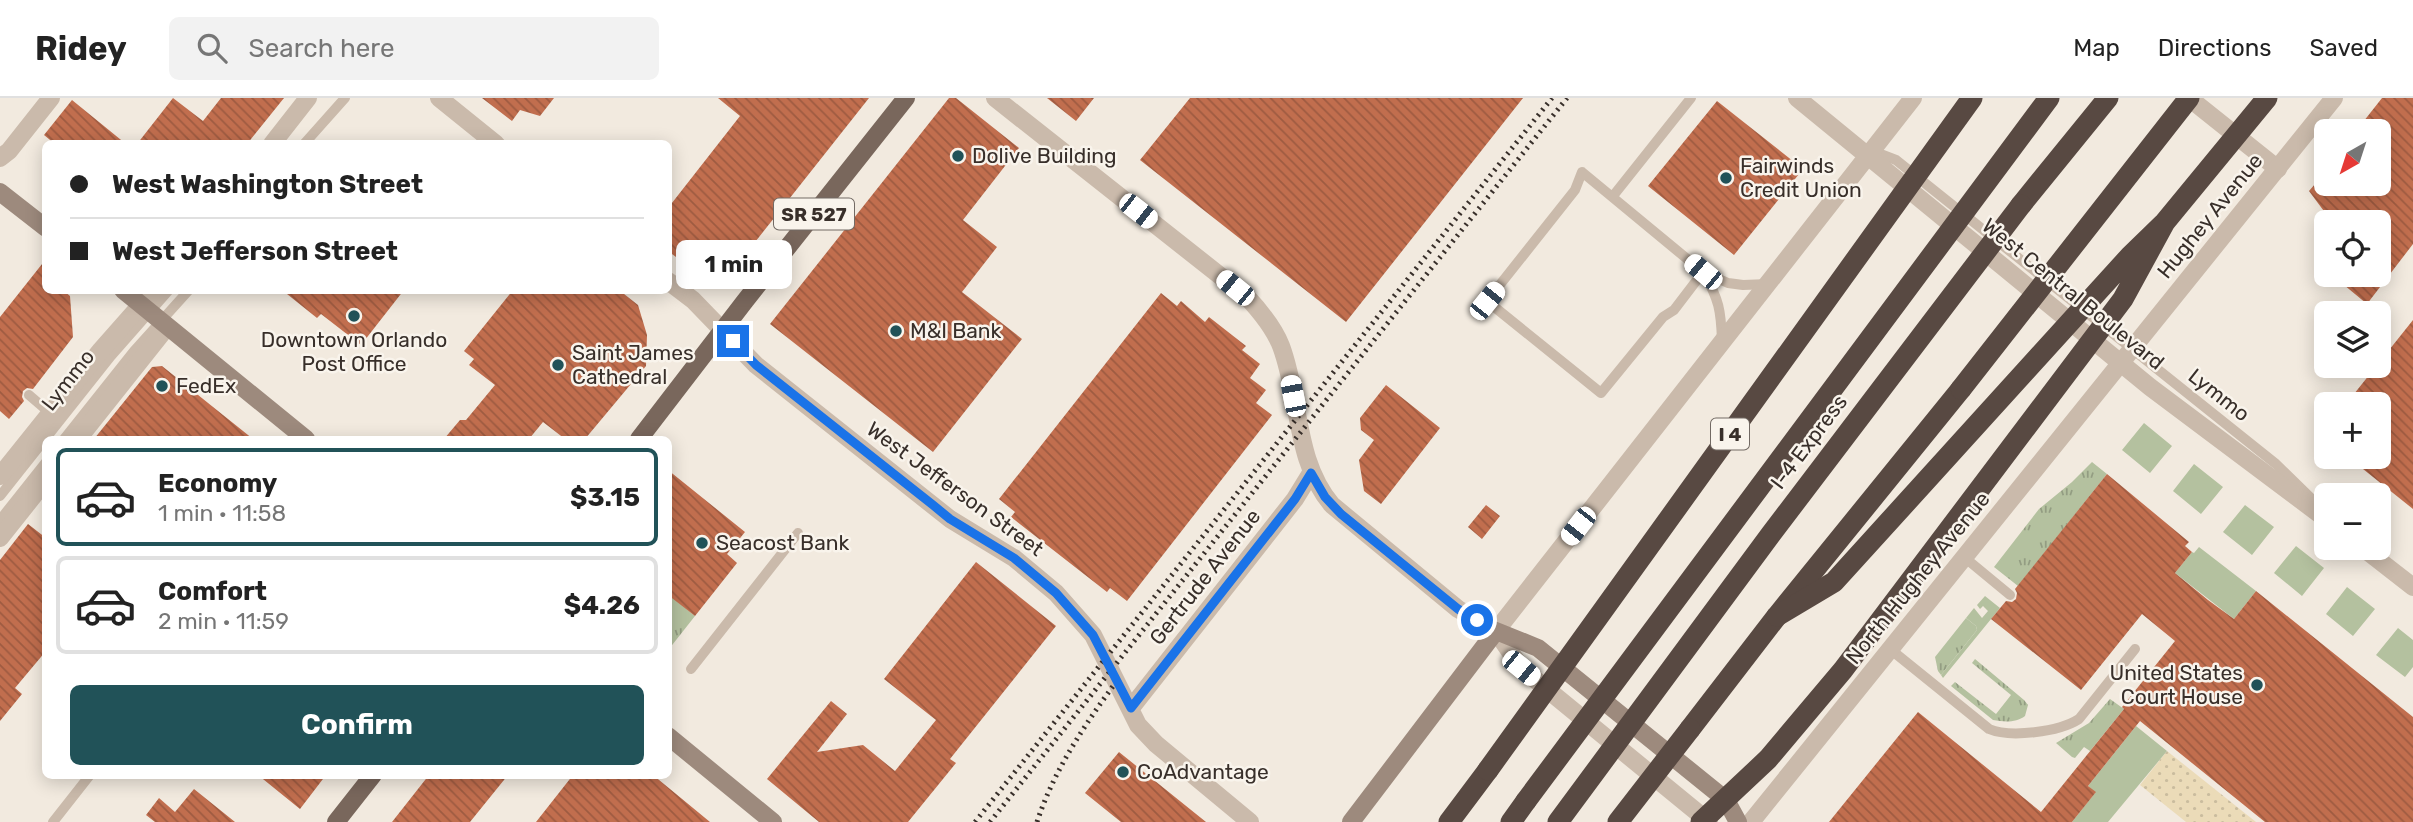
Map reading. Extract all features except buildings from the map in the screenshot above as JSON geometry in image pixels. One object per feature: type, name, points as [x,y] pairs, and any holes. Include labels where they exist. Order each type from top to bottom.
[{"type":"highway","name":"I 4","points":[[1449,822],[1972,98]]},
{"type":"highway","name":"I-4 Express","points":[[1511,822],[2049,98]]},
{"type":"highway","points":[[2021,205],[2094,98]]},
{"type":"highway","name":"I-4 Express","points":[[1558,822],[1771,534],[2021,205],[2108,98]]},
{"type":"highway","points":[[1618,822],[1777,617],[1961,389],[2189,98]]},
{"type":"highway","points":[[1777,617],[1834,582],[2130,256],[2165,222],[2267,98]]},
{"type":"highway","points":[[1701,822],[1768,759],[1843,670],[2123,299],[2165,222]]},
{"type":"main road","name":"SR 527","points":[[641,436],[906,98]]},
{"type":"main road","points":[[0,192],[42,225]]},
{"type":"main road","points":[[128,294],[302,436]]},
{"type":"main road","points":[[1351,822],[1496,631],[1538,648],[1726,800],[1738,822]]},
{"type":"main road","points":[[672,739],[766,820]]},
{"type":"main road","points":[[336,822],[370,779]]},
{"type":"street","points":[[0,158],[9,151],[51,98]]},
{"type":"street","points":[[275,140],[308,98]]},
{"type":"street","points":[[439,98],[491,140]]},
{"type":"street","points":[[995,98],[1255,305],[1275,334],[1284,356],[1311,473],[1325,497],[1341,514],[1458,609],[1496,631],[1521,668],[1709,822]]},
{"type":"street","name":"West Central Boulevard","points":[[1797,98],[1849,141],[1871,154],[2121,363],[2314,510]]},
{"type":"street","points":[[1496,631],[1913,98]]},
{"type":"street","points":[[2189,98],[2278,169]]},
{"type":"street","name":"Hughey Avenue","points":[[2121,363],[2334,98]]},
{"type":"street","name":"West Jefferson Street","points":[[672,284],[693,300],[756,365],[950,519],[1014,558],[1056,593],[1093,635],[1135,716],[1156,744],[1250,822]]},
{"type":"street","points":[[80,436],[155,316],[154,294]]},
{"type":"street","points":[[0,476],[101,350],[155,316]]},
{"type":"street","name":"North Hughey Avenue","points":[[1751,822],[2121,363]]},
{"type":"street","name":"Gertrude Avenue","points":[[1135,716],[1295,499],[1311,473]]},
{"type":"street","points":[[0,538],[42,485]]},
{"type":"street","points":[[2378,560],[2413,587]]},
{"type":"lane","points":[[308,140],[345,98]]},
{"type":"lane","points":[[1613,196],[1691,98]]},
{"type":"lane","name":"Lymmo","points":[[1871,154],[1896,160],[2276,464],[2314,501]]},
{"type":"lane","points":[[1703,272],[1674,310],[1663,317],[1601,393],[1487,301],[1575,190],[1582,172],[1703,272],[1728,283],[1769,284]]},
{"type":"lane","points":[[1703,272],[1717,297],[1721,313],[1722,343]]},
{"type":"lane","name":"Lymmo","points":[[66,436],[134,351],[167,294]]},
{"type":"lane","name":"Lymmo","points":[[48,436],[111,356],[184,294]]},
{"type":"lane","points":[[29,395],[50,413]]},
{"type":"lane","name":"Lymmo","points":[[0,496],[42,443]]},
{"type":"lane","points":[[0,520],[42,467]]},
{"type":"lane","points":[[691,669],[798,533]]},
{"type":"lane","points":[[1964,557],[2010,595]]},
{"type":"lane","points":[[2386,560],[2413,581]]},
{"type":"lane","points":[[1890,649],[1989,729],[2001,734],[2073,724],[2135,649]]},
{"type":"lane","points":[[53,822],[87,779]]},
{"type":"green space","points":[[2144,423],[2172,446],[2150,473],[2122,450]]},
{"type":"green space","points":[[2092,462],[2107,474],[2018,586],[1994,567],[2039,509]]},
{"type":"green space","points":[[2194,464],[2223,487],[2201,514],[2173,491]]},
{"type":"green space","points":[[2245,505],[2274,527],[2252,555],[2223,532]]},
{"type":"green space","points":[[2296,546],[2324,568],[2302,596],[2274,573]]},
{"type":"green space","points":[[2199,547],[2256,591],[2234,619],[2175,573]]},
{"type":"green space","points":[[2347,587],[2375,609],[2353,636],[2326,614]]},
{"type":"green space","points":[[1985,596],[2000,608],[1943,678],[1941,675],[1977,630],[1966,618],[1974,608],[1982,618],[1988,611],[1977,605]]},
{"type":"green space","points":[[672,597],[695,616],[672,645]]},
{"type":"green space","points":[[1966,618],[1977,630],[1941,675],[1935,657]]},
{"type":"green space","points":[[2398,628],[2413,640],[2413,667],[2405,677],[2376,655]]},
{"type":"green space","points":[[1975,659],[2024,700],[2028,705],[2025,716],[2014,721],[1993,720],[1951,686],[1955,682],[1996,714],[2011,695],[1972,663]]},
{"type":"green space","points":[[2110,699],[2124,709],[2090,751],[2084,747],[2075,758],[2056,743],[2089,723]]},
{"type":"green space","points":[[2136,726],[2167,751],[2108,822],[2072,822],[2095,793],[2088,786]]},
{"type":"sand","points":[[2167,751],[2256,822],[2186,822],[2140,785]]},
{"type":"railway","points":[[975,822],[1552,98]]},
{"type":"railway","points":[[990,822],[1567,98]]},
{"type":"railway","points":[[1037,822],[1052,784],[1071,749],[1116,682]]},
{"type":"place","name":"Dolive Building","points":[[958,156]]},
{"type":"place","name":"Fairwinds Credit Union","points":[[1726,178]]},
{"type":"place","name":"Downtown Orlando Post Office","points":[[354,316]]},
{"type":"place","name":"M&I Bank","points":[[896,331]]},
{"type":"place","name":"Saint James Cathedral","points":[[558,365]]},
{"type":"place","name":"FedEx","points":[[162,386]]},
{"type":"place","name":"Seacost Bank","points":[[702,543]]},
{"type":"place","name":"United States Court House","points":[[2257,685]]},
{"type":"place","name":"CoAdvantage","points":[[1123,772]]},
{"type":"route","points":[[733,341],[756,365],[950,519],[1014,558],[1056,593],[1093,635],[1131,708],[1295,499],[1311,473],[1325,497],[1341,514],[1458,609],[1477,620]]}]
